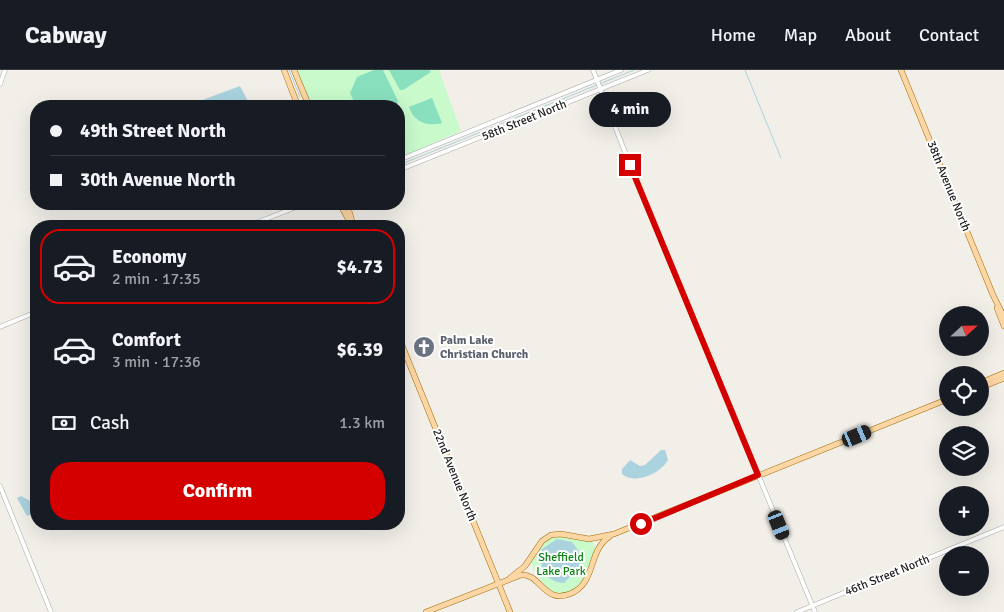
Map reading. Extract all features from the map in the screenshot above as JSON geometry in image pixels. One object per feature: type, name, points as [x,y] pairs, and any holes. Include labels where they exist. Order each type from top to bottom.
[{"type":"main road","points":[[284,70],[296,100]]},
{"type":"main road","points":[[294,70],[306,100]]},
{"type":"main road","name":"38th Avenue North","points":[[901,70],[1004,326]]},
{"type":"main road","name":"38th Avenue North","points":[[996,303],[1004,317]]},
{"type":"main road","name":"22nd Avenue North","points":[[405,353],[510,612]]},
{"type":"main road","points":[[989,379],[1004,373]]},
{"type":"main road","points":[[989,384],[1004,378]]},
{"type":"main road","points":[[510,578],[525,566],[547,538],[560,534],[589,539],[614,534],[939,403]]},
{"type":"main road","points":[[426,612],[498,582],[526,574],[534,578],[549,593],[561,596],[572,593],[589,576],[600,544],[614,534]]},
{"type":"street","points":[[0,84],[5,70]]},
{"type":"street","points":[[592,70],[815,612]]},
{"type":"street","name":"58th Street North","points":[[405,158],[621,70]]},
{"type":"street","name":"58th Street North","points":[[405,168],[648,70]]},
{"type":"street","points":[[263,220],[289,210]]},
{"type":"street","points":[[0,327],[30,314]]},
{"type":"street","points":[[0,486],[51,612]]},
{"type":"street","name":"46th Street North","points":[[797,612],[1004,528]]},
{"type":"green space","points":[[296,70],[439,70],[461,131],[405,155],[405,100],[308,100]]},
{"type":"green space","points":[[374,70],[383,70],[398,100],[353,100],[350,93],[357,77]]},
{"type":"green space","points":[[389,70],[429,70],[431,72],[403,90],[400,90]]},
{"type":"green space","points":[[432,98],[442,123],[426,124],[414,116],[409,107]]},
{"type":"green space","name":"Sheffield Lake Park","points":[[554,536],[592,541],[595,548],[582,581],[574,590],[567,594],[552,592],[540,579],[531,563],[544,542]]},
{"type":"water","points":[[240,86],[247,100],[202,100]]},
{"type":"water","points":[[661,450],[665,450],[668,460],[659,470],[640,478],[627,477],[622,474],[622,469],[630,460],[640,466],[645,465]]},
{"type":"water","points":[[21,496],[30,501],[30,515],[27,516],[17,498]]},
{"type":"water","points":[[557,539],[572,542],[581,554],[579,567],[564,583],[557,582],[548,577],[544,572],[541,562],[542,549]]},
{"type":"waterway","points":[[289,70],[300,97]]},
{"type":"waterway","points":[[405,163],[634,70]]},
{"type":"waterway","points":[[745,70],[781,158]]},
{"type":"place","name":"Palm Lake Christian Church","points":[[424,347]]},
{"type":"route","points":[[630,165],[758,475],[641,524]]}]
